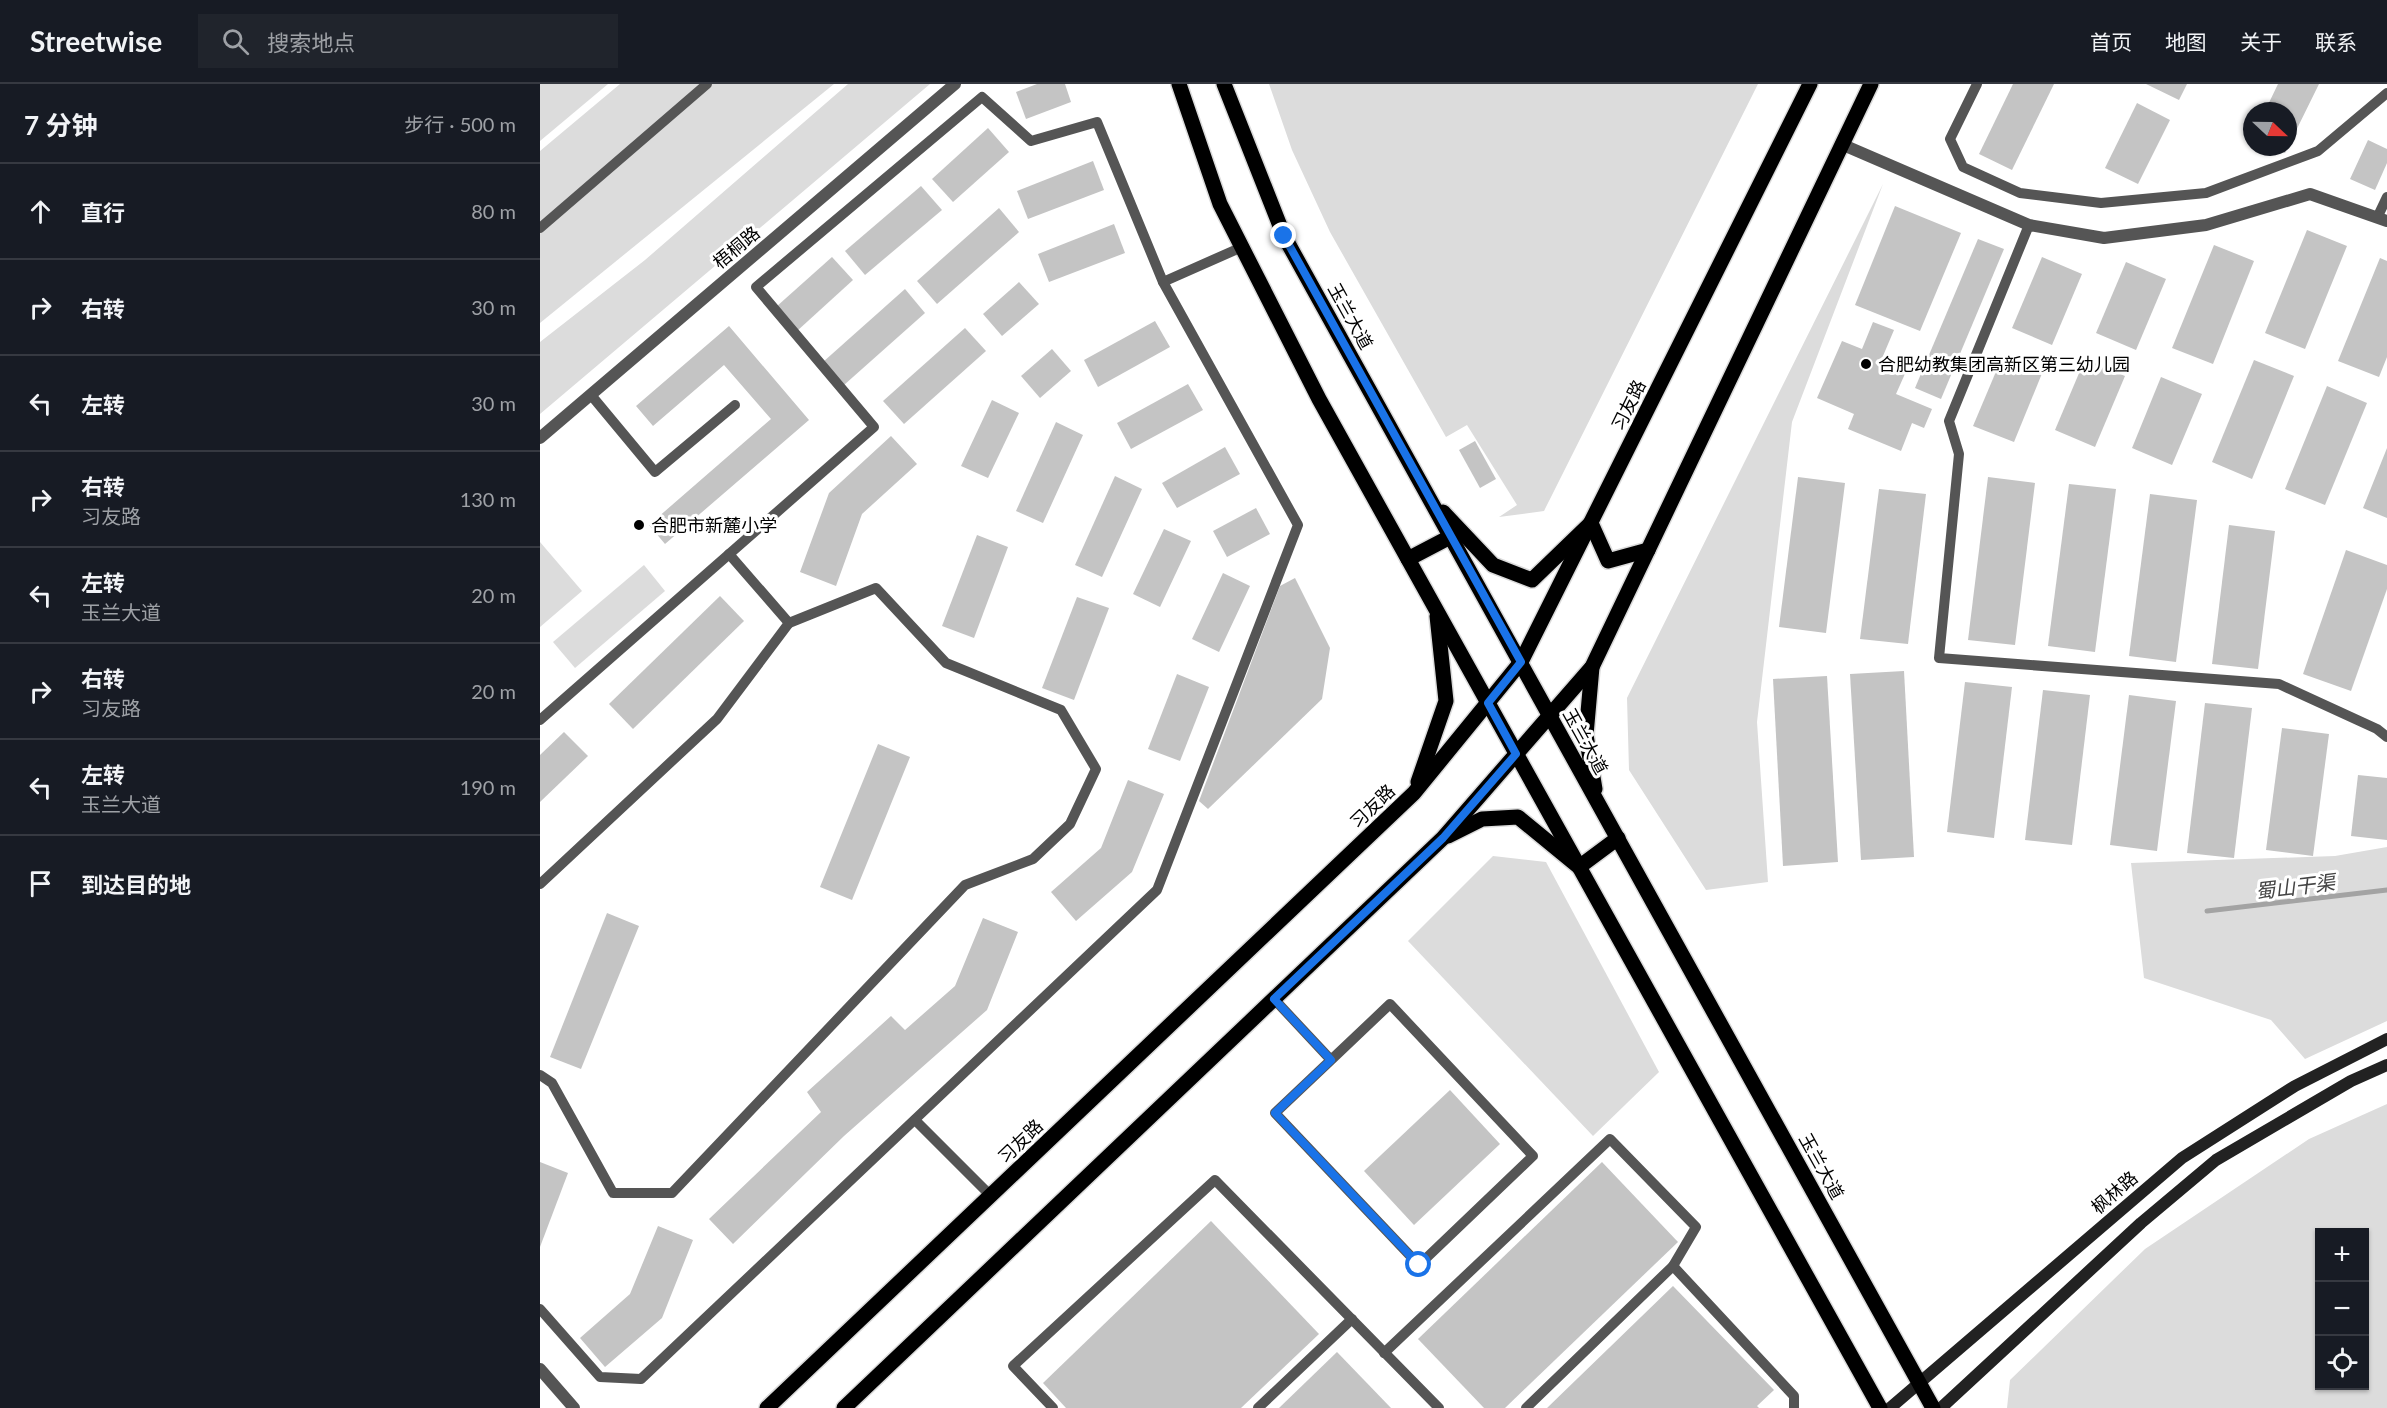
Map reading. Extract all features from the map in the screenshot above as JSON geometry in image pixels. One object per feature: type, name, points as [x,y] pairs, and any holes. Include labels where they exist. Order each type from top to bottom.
[{"type":"main road","points":[[1179,84],[1220,204],[1319,399],[1880,1408]]},
{"type":"main road","name":"玉兰大道","points":[[1224,84],[1284,236],[1933,1408]]},
{"type":"main road","name":"习友路","points":[[767,1408],[1414,793],[1521,662],[1809,84]]},
{"type":"main road","points":[[844,1408],[1443,838],[1592,667],[1871,84]]},
{"type":"main road","points":[[1428,496],[1493,565],[1532,580],[1592,523],[1608,561],[1648,550]]},
{"type":"main road","points":[[1408,559],[1450,537]]},
{"type":"main road","points":[[1414,793],[1446,701],[1436,610]]},
{"type":"main road","points":[[1592,667],[1586,735],[1597,801]]},
{"type":"main road","points":[[1443,838],[1482,819],[1518,817],[1579,867]]},
{"type":"main road","points":[[1579,867],[1618,838]]},
{"type":"main road","name":"枫林路","points":[[1890,1408],[2182,1158],[2295,1086],[2387,1039]]},
{"type":"main road","points":[[1941,1408],[2141,1223],[2216,1160],[2351,1081],[2387,1065]]},
{"type":"street","name":"梧桐路","points":[[540,438],[955,84]]},
{"type":"street","points":[[1841,144],[2029,225],[2104,238],[2206,225],[2310,194],[2382,220]]},
{"type":"street","points":[[540,1369],[574,1408]]},
{"type":"lane","points":[[540,228],[707,84]]},
{"type":"lane","points":[[1977,84],[1950,139],[1963,167],[2020,193],[2101,203],[2206,194],[2318,151],[2387,93]]},
{"type":"lane","points":[[540,720],[874,427],[756,287],[982,97],[1031,141],[1097,122],[1163,282],[1298,525],[1157,890],[640,1379],[600,1377],[540,1309]]},
{"type":"lane","points":[[2382,220],[2387,197]]},
{"type":"lane","points":[[2029,225],[1949,421],[1959,454],[1938,658],[2279,684],[2377,729],[2387,737]]},
{"type":"lane","points":[[1163,282],[1242,247]]},
{"type":"lane","points":[[591,394],[655,472],[735,405]]},
{"type":"lane","points":[[729,554],[789,623]]},
{"type":"lane","points":[[540,884],[717,719],[789,623],[876,588],[946,663],[1061,710],[1096,769],[1071,824],[1033,859],[965,885],[672,1193],[613,1193],[552,1083],[540,1075]]},
{"type":"lane","points":[[1274,999],[1331,1060]]},
{"type":"lane","points":[[1390,1004],[1533,1156],[1419,1265],[1275,1113],[1331,1060],[1390,1004]]},
{"type":"lane","points":[[915,1120],[991,1196]]},
{"type":"lane","points":[[1384,1353],[1610,1139],[1696,1227],[1673,1266],[1526,1408]]},
{"type":"lane","points":[[1053,1408],[1013,1366],[1215,1180],[1438,1408]]},
{"type":"lane","points":[[1673,1266],[1794,1396],[1794,1408]]},
{"type":"lane","points":[[1258,1408],[1352,1319]]},
{"type":"shaded area","points":[[540,84],[608,84],[540,141]]},
{"type":"shaded area","points":[[620,84],[834,84],[540,323],[540,151]]},
{"type":"shaded area","points":[[848,84],[930,84],[540,414],[540,342],[645,260]]},
{"type":"shaded area","points":[[1269,84],[1758,84],[1544,511],[1499,517],[1517,505],[1467,425],[1446,437],[1330,232],[1292,150]]},
{"type":"shaded area","points":[[1883,184],[1792,422],[1757,722],[1768,882],[1706,890],[1629,770],[1627,698]]},
{"type":"shaded area","points":[[540,542],[582,591],[540,627]]},
{"type":"shaded area","points":[[644,565],[665,591],[575,668],[553,642]]},
{"type":"shaded area","points":[[2387,847],[2387,1021],[2305,1059],[2271,1020],[2144,978],[2131,863],[2335,856]]},
{"type":"shaded area","points":[[1493,856],[1546,862],[1659,1072],[1593,1136],[1408,941]]},
{"type":"shaded area","points":[[2387,1104],[2387,1408],[2007,1408],[2010,1380],[2145,1249],[2309,1139]]},
{"type":"building","points":[[1037,84],[1065,84],[1071,102],[1026,119],[1016,92]]},
{"type":"building","points":[[2013,84],[2054,84],[2012,170],[1979,154]]},
{"type":"building","points":[[2146,84],[2187,84],[2179,100]]},
{"type":"building","points":[[2278,84],[2319,84],[2297,129],[2297,102],[2269,102]]},
{"type":"building","points":[[2137,103],[2170,120],[2138,184],[2105,168]]},
{"type":"building","points":[[988,128],[1009,152],[953,202],[932,179]]},
{"type":"building","points":[[2368,140],[2387,149],[2387,163],[2375,190],[2350,179]]},
{"type":"building","points":[[1093,161],[1104,190],[1028,219],[1017,191]]},
{"type":"building","points":[[921,186],[942,210],[865,275],[845,251]]},
{"type":"building","points":[[1895,206],[1961,233],[1920,331],[1855,305]]},
{"type":"building","points":[[999,208],[1019,232],[937,304],[917,281]]},
{"type":"building","points":[[1114,224],[1125,253],[1049,282],[1038,254]]},
{"type":"building","points":[[2307,230],[2347,246],[2305,349],[2265,333]]},
{"type":"building","points":[[1978,239],[2004,249],[1941,399],[1915,388]]},
{"type":"building","points":[[2214,245],[2254,261],[2213,364],[2172,348]]},
{"type":"building","points":[[832,257],[853,280],[797,331],[776,307]]},
{"type":"building","points":[[2042,257],[2082,274],[2052,345],[2012,328]]},
{"type":"building","points":[[2380,258],[2387,261],[2387,357],[2379,377],[2338,361]]},
{"type":"building","points":[[2126,262],[2166,279],[2136,350],[2096,333]]},
{"type":"building","points":[[1019,282],[1039,304],[1002,336],[983,314]]},
{"type":"building","points":[[905,289],[925,313],[844,385],[823,362]]},
{"type":"building","points":[[1155,321],[1170,347],[1098,387],[1084,360]]},
{"type":"building","points":[[1873,322],[1894,330],[1883,356],[1908,367],[1896,394],[1932,409],[1924,428],[1912,423],[1901,451],[1848,429],[1854,414],[1817,398],[1842,341],[1862,349]]},
{"type":"building","points":[[729,326],[809,420],[665,544],[649,525],[771,419],[724,365],[653,426],[636,406]]},
{"type":"building","points":[[965,328],[986,351],[904,424],[883,401]]},
{"type":"building","points":[[1052,349],[1071,371],[1040,398],[1021,376]]},
{"type":"building","points":[[2003,355],[2043,371],[2014,442],[1973,426]]},
{"type":"building","points":[[2085,359],[2125,376],[2095,447],[2055,430]]},
{"type":"building","points":[[2254,360],[2294,376],[2252,479],[2212,462]]},
{"type":"building","points":[[2161,377],[2202,394],[2172,465],[2132,448]]},
{"type":"building","points":[[1188,384],[1203,410],[1131,449],[1117,423]]},
{"type":"building","points":[[2327,386],[2367,403],[2325,505],[2285,489]]},
{"type":"building","points":[[992,400],[1019,413],[988,478],[961,466]]},
{"type":"building","points":[[1056,422],[1083,435],[1043,523],[1016,511]]},
{"type":"building","points":[[891,436],[917,464],[862,514],[836,586],[800,572],[829,493]]},
{"type":"building","points":[[1475,441],[1496,479],[1480,488],[1459,450]]},
{"type":"building","points":[[1225,447],[1240,474],[1177,508],[1162,483]]},
{"type":"building","points":[[2387,448],[2387,518],[2363,508]]},
{"type":"building","points":[[1115,476],[1142,489],[1102,577],[1075,565]]},
{"type":"building","points":[[1798,477],[1845,483],[1826,633],[1779,627]]},
{"type":"building","points":[[1988,477],[2035,483],[2015,645],[1968,640]]},
{"type":"building","points":[[2069,484],[2116,489],[2095,652],[2048,646]]},
{"type":"building","points":[[1879,489],[1926,494],[1908,644],[1860,639]]},
{"type":"building","points":[[2150,494],[2197,500],[2176,662],[2129,656]]},
{"type":"building","points":[[1256,508],[1270,534],[1227,557],[1213,531]]},
{"type":"building","points":[[2229,525],[2275,531],[2258,669],[2212,664]]},
{"type":"building","points":[[1164,529],[1191,541],[1160,607],[1133,594]]},
{"type":"building","points":[[977,535],[1008,547],[974,638],[942,626]]},
{"type":"building","points":[[2346,550],[2387,565],[2387,589],[2351,691],[2303,674]]},
{"type":"building","points":[[1223,573],[1250,586],[1219,652],[1192,639]]},
{"type":"building","points":[[1295,578],[1330,648],[1322,699],[1208,809],[1199,801],[1280,586]]},
{"type":"building","points":[[720,596],[744,621],[633,729],[609,704]]},
{"type":"building","points":[[1077,597],[1109,608],[1074,700],[1042,688]]},
{"type":"building","points":[[1904,671],[1914,857],[1861,860],[1850,674]]},
{"type":"building","points":[[1177,674],[1209,687],[1180,761],[1148,749]]},
{"type":"building","points":[[1827,676],[1838,862],[1783,866],[1773,679]]},
{"type":"building","points":[[1965,682],[2012,687],[1994,838],[1947,832]]},
{"type":"building","points":[[2043,690],[2090,695],[2072,845],[2025,840]]},
{"type":"building","points":[[2129,695],[2176,701],[2157,851],[2110,845]]},
{"type":"building","points":[[2205,703],[2252,708],[2234,858],[2187,853]]},
{"type":"building","points":[[2282,728],[2329,734],[2313,856],[2266,850]]},
{"type":"building","points":[[564,732],[588,756],[540,802],[540,755]]},
{"type":"building","points":[[878,744],[910,757],[852,900],[820,887]]},
{"type":"building","points":[[2358,775],[2387,778],[2387,840],[2351,836]]},
{"type":"building","points":[[1128,780],[1164,794],[1132,872],[1076,921],[1051,892],[1101,848]]},
{"type":"building","points":[[607,913],[639,926],[581,1069],[550,1057]]},
{"type":"building","points":[[983,918],[1018,932],[987,1010],[844,1136],[733,1244],[709,1219],[821,1112],[807,1092],[891,1016],[905,1030],[955,986]]},
{"type":"building","points":[[1450,1090],[1500,1144],[1414,1225],[1364,1171]]},
{"type":"building","points":[[540,1162],[568,1173],[540,1247]]},
{"type":"building","points":[[1602,1162],[1678,1242],[1505,1408],[1484,1408],[1418,1339]]},
{"type":"building","points":[[1211,1221],[1319,1334],[1241,1408],[1066,1408],[1043,1383]]},
{"type":"building","points":[[658,1226],[693,1240],[662,1318],[605,1367],[580,1338],[630,1294]]},
{"type":"building","points":[[1673,1286],[1774,1390],[1757,1406],[1759,1408],[1547,1408]]},
{"type":"building","points":[[1337,1352],[1391,1408],[1279,1408]]},
{"type":"waterway","name":"蜀山干渠","points":[[2207,911],[2387,890]]},
{"type":"place","name":"合肥幼教集团高新区第三幼儿园","points":[[1866,364]]},
{"type":"place","name":"合肥市新麓小学","points":[[639,525]]},
{"type":"route","points":[[1284,236],[1521,662],[1488,703],[1516,754],[1443,838],[1274,999],[1331,1060],[1275,1113],[1419,1265]]}]
